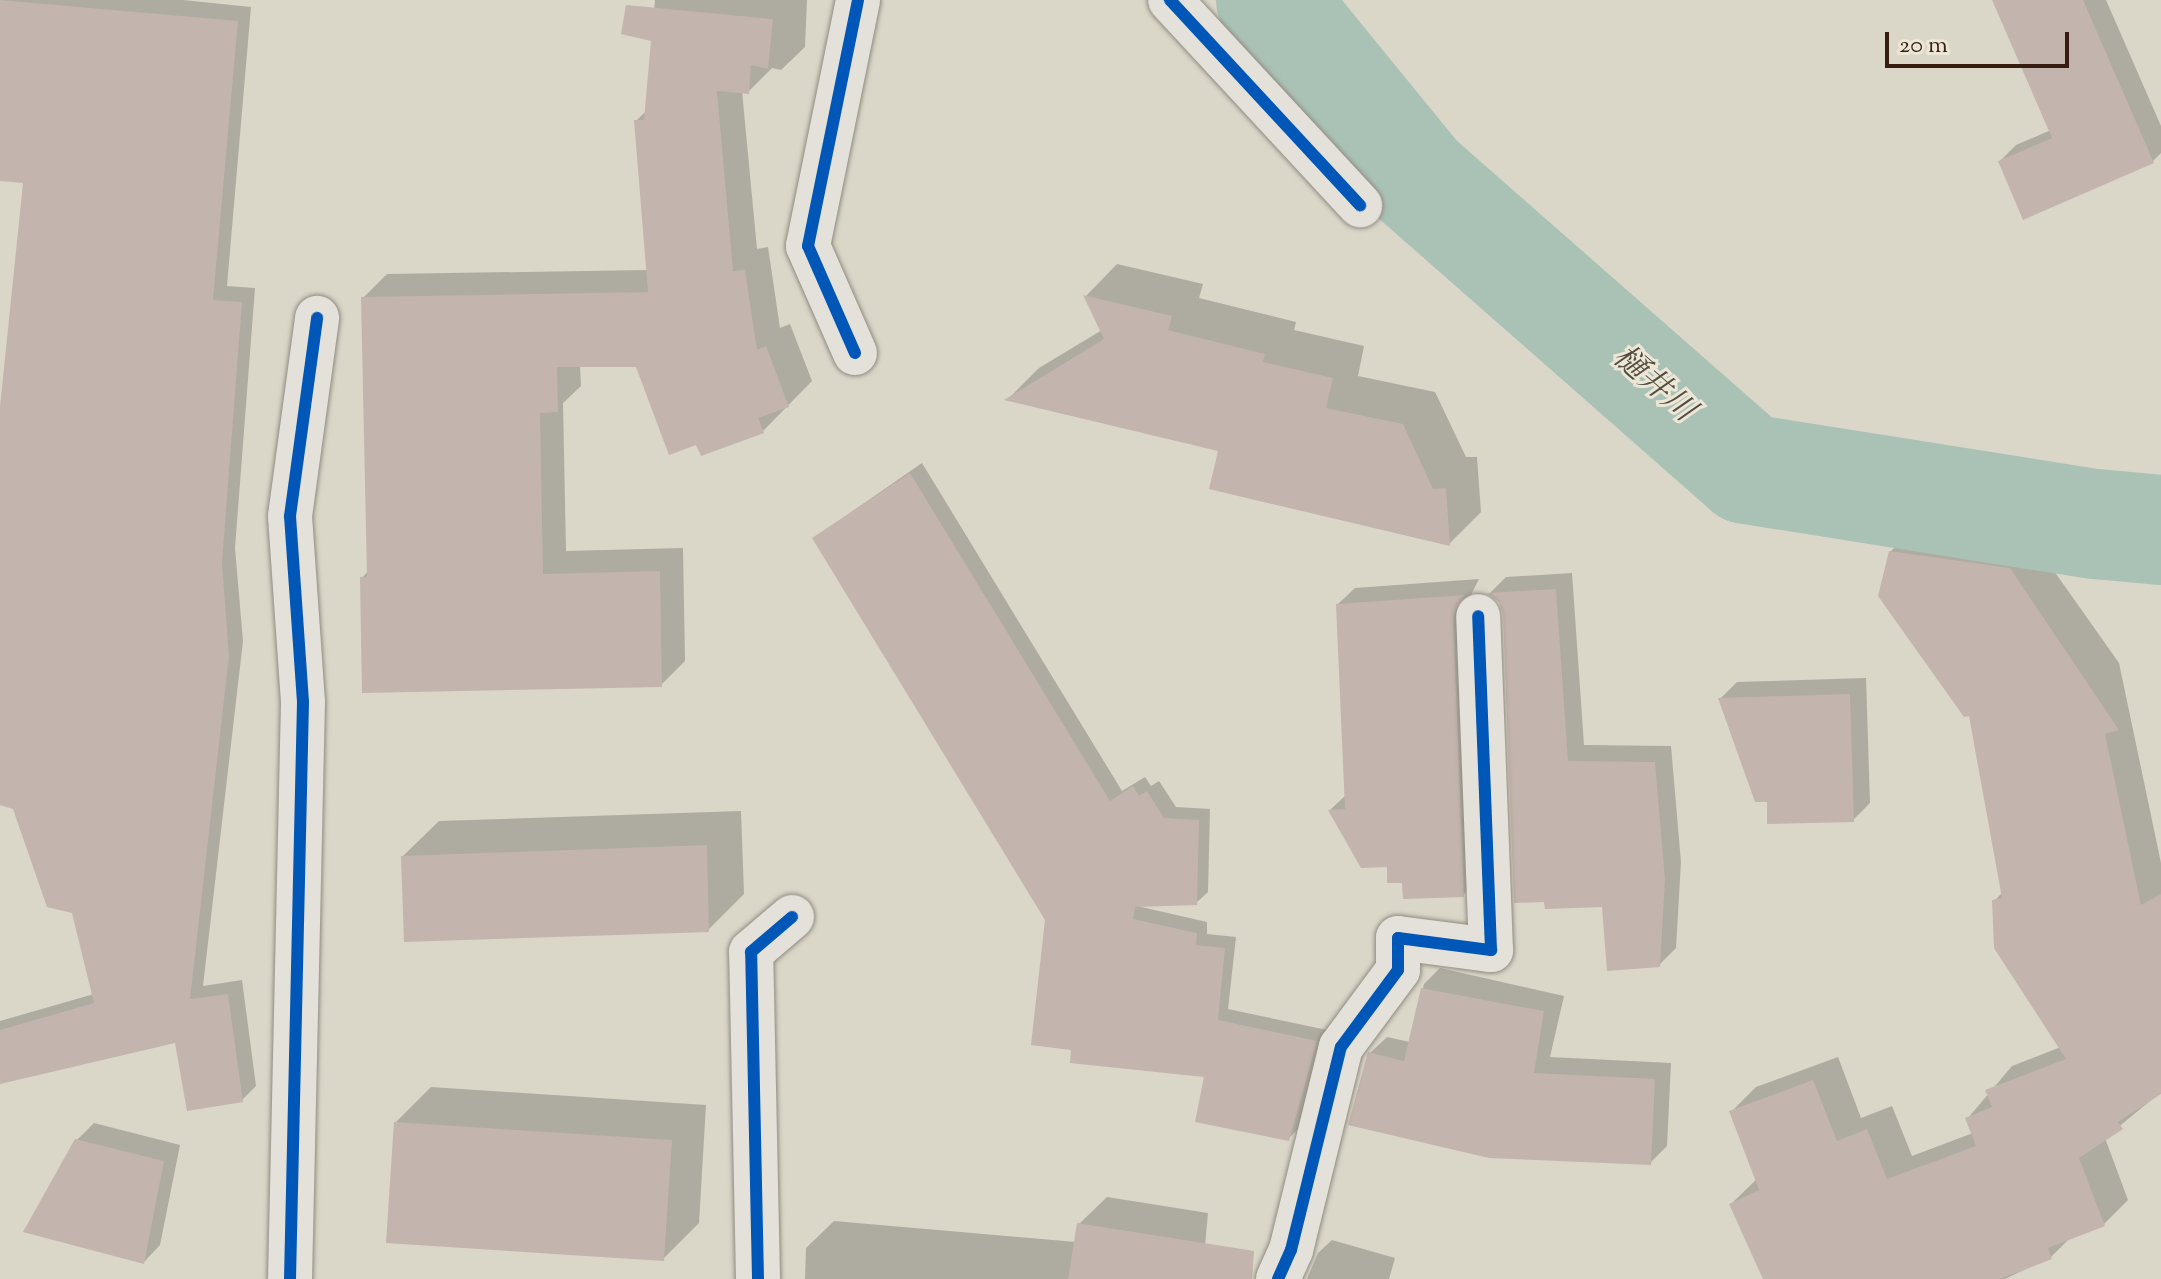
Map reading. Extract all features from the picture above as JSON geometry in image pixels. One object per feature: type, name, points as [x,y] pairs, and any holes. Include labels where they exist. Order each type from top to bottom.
[{"type":"street","points":[[855,353],[808,246],[858,0]]},
{"type":"street","points":[[1170,0],[1360,205]]},
{"type":"street","points":[[290,1279],[303,702],[290,516],[317,318]]},
{"type":"street","points":[[1278,1279],[1291,1250],[1341,1047],[1398,970],[1398,938],[1491,950],[1478,616]]},
{"type":"street","points":[[758,1279],[751,952],[792,917]]},
{"type":"building","points":[[0,0],[238,21],[213,300],[242,302],[222,563],[229,656],[190,999],[228,994],[243,1102],[187,1111],[175,1043],[0,1084],[0,1030],[94,1003],[72,913],[47,907],[13,809],[0,805],[0,407],[23,183],[0,181]]},
{"type":"building","points":[[1992,0],[2083,0],[2154,163],[2023,220],[1998,161],[2052,138]]},
{"type":"building","points":[[626,5],[773,19],[768,69],[751,65],[749,94],[717,91],[733,271],[745,270],[757,350],[766,346],[789,407],[758,418],[764,433],[701,456],[696,445],[669,455],[636,367],[557,367],[558,412],[540,413],[543,574],[660,571],[662,687],[362,693],[360,577],[367,577],[361,297],[648,292],[634,120],[644,120],[651,41],[621,34]]},
{"type":"building","points":[[1083,295],[1172,316],[1168,330],[1265,354],[1263,362],[1333,378],[1326,408],[1403,424],[1433,489],[1446,488],[1450,546],[1209,489],[1218,451],[1004,400],[1104,339]]},
{"type":"building","points":[[910,473],[1110,801],[1133,786],[1139,796],[1147,791],[1164,818],[1199,820],[1197,905],[1135,907],[1133,919],[1197,933],[1196,945],[1225,948],[1218,1020],[1317,1041],[1289,1141],[1195,1122],[1204,1077],[1070,1063],[1071,1050],[1031,1045],[1045,920],[812,538]]},
{"type":"building","points":[[1889,551],[2010,568],[2119,730],[2105,734],[2141,905],[2161,894],[2161,1094],[2118,1122],[2123,1129],[2079,1158],[2105,1226],[2048,1248],[2052,1259],[2000,1279],[1763,1279],[1729,1204],[1759,1190],[1729,1111],[1813,1080],[1837,1141],[1867,1129],[1887,1179],[1976,1146],[1965,1118],[1992,1107],[1985,1090],[2066,1059],[1994,948],[1992,900],[2002,898],[1969,716],[1964,717],[1878,596]]},
{"type":"building","points":[[1556,589],[1568,761],[1655,762],[1665,880],[1660,967],[1607,971],[1602,907],[1545,909],[1544,902],[1514,903],[1503,615],[1499,602],[1487,593]]},
{"type":"building","points":[[1465,595],[1453,617],[1464,897],[1403,899],[1402,883],[1387,883],[1387,867],[1361,868],[1328,810],[1345,809],[1336,604]]},
{"type":"building","points":[[1850,694],[1854,822],[1767,824],[1767,802],[1755,802],[1718,698]]},
{"type":"building","points":[[707,845],[709,932],[404,942],[401,856]]},
{"type":"building","points":[[1421,988],[1544,1011],[1534,1073],[1655,1079],[1651,1165],[1489,1158],[1348,1125],[1368,1052],[1404,1061]]},
{"type":"building","points":[[394,1122],[672,1140],[664,1261],[386,1243]]},
{"type":"building","points":[[75,1139],[164,1161],[144,1264],[23,1232]]},
{"type":"building","points":[[1077,1223],[1254,1251],[1252,1279],[1068,1279]]},
{"type":"waterway","name":"樋井川","points":[[1271,0],[1416,178],[1747,469],[2096,524],[2161,530]]},
{"type":"cycle path","points":[[855,353],[808,246],[858,0]]},
{"type":"cycle path","points":[[1170,0],[1360,205]]},
{"type":"cycle path","points":[[290,1279],[303,702],[290,516],[317,318]]},
{"type":"cycle path","points":[[1278,1279],[1291,1250],[1341,1047],[1398,970],[1398,938],[1491,950],[1478,616]]},
{"type":"cycle path","points":[[758,1279],[751,952],[792,917]]}]
